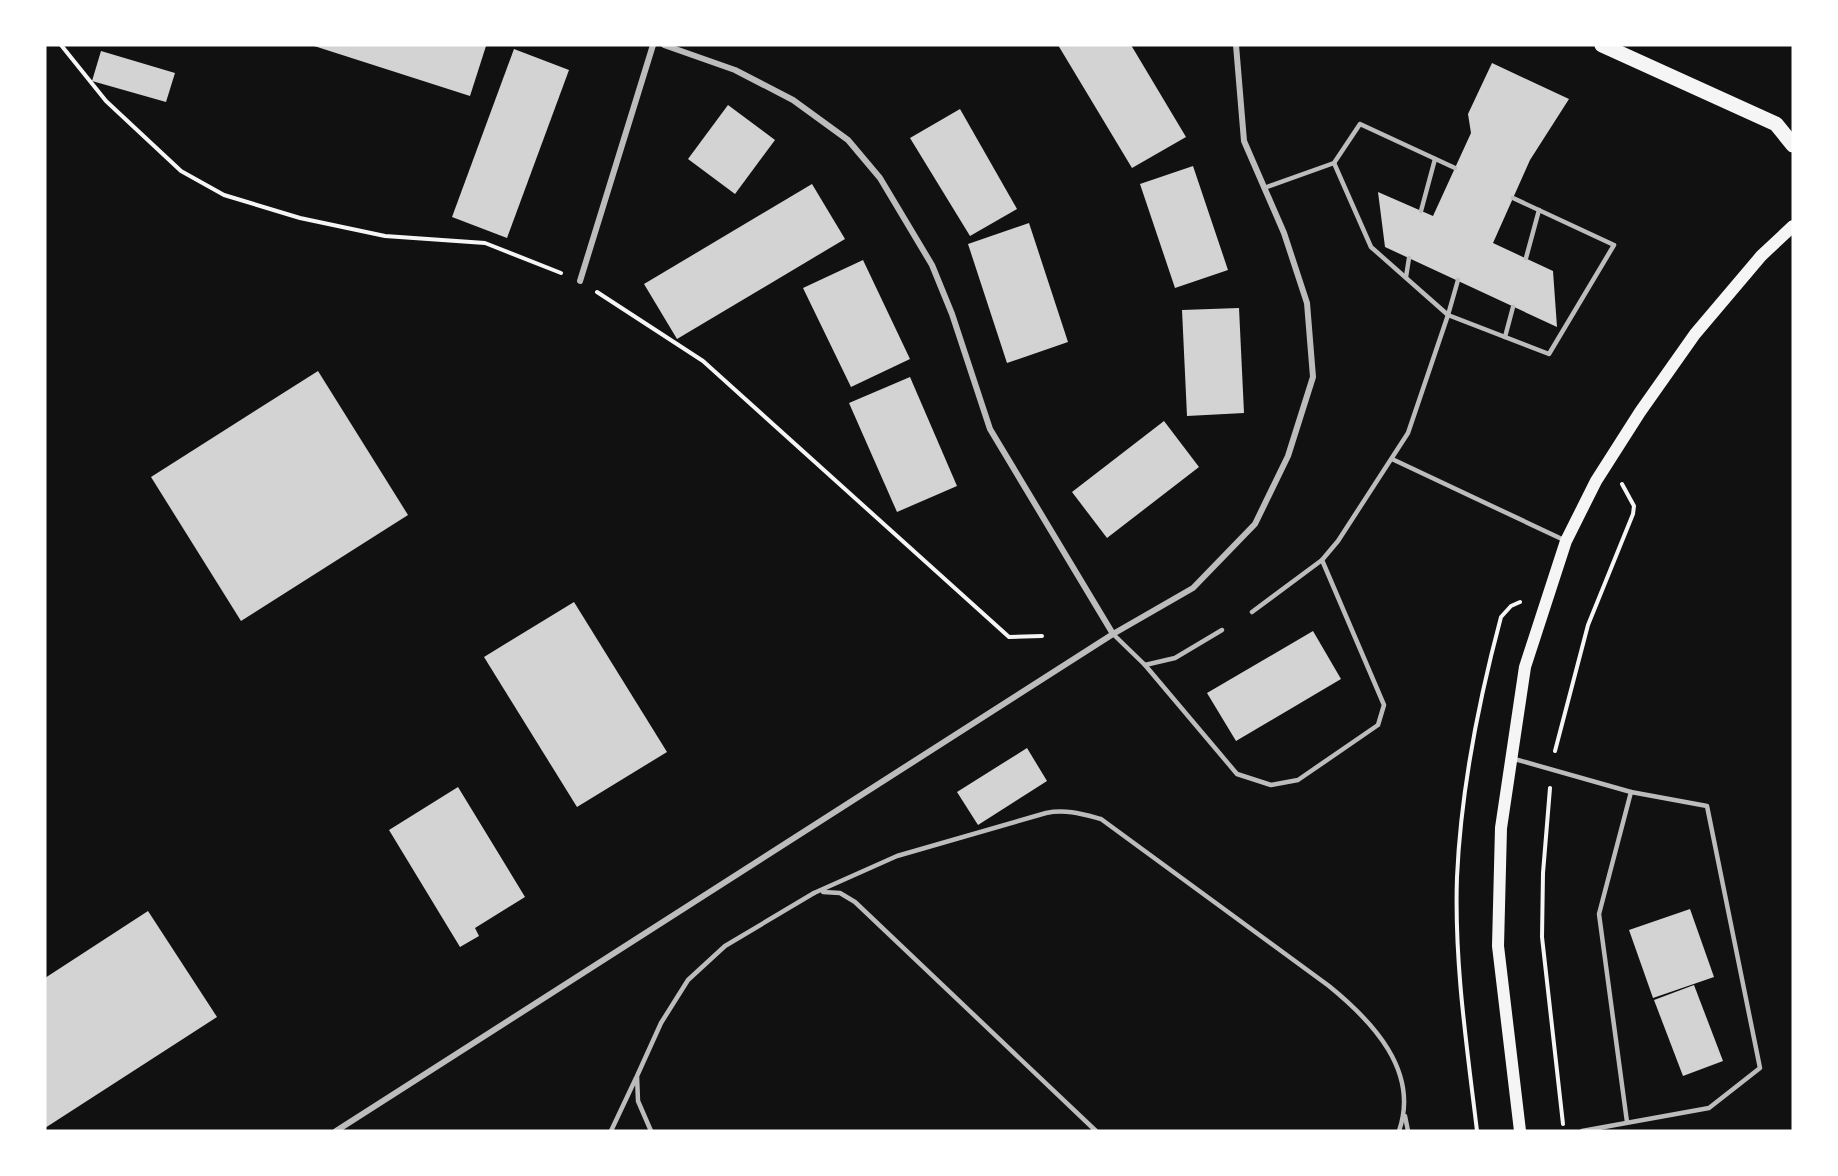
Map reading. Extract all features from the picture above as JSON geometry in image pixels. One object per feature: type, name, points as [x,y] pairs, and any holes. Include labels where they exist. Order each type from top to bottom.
[{"type":"main road","points":[[1602,45],[1776,124],[1793,145]]},
{"type":"main road","points":[[1520,1131],[1498,946],[1501,828],[1525,667],[1566,542],[1596,481],[1640,412],[1695,334],[1761,256],[1793,226]]},
{"type":"street","points":[[580,281],[653,45]]},
{"type":"street","points":[[664,45],[735,70],[794,100],[848,140],[880,178],[932,265],[952,314],[990,429],[1113,634]]},
{"type":"street","points":[[336,1131],[1113,634],[1193,588],[1255,524],[1288,456],[1313,377],[1307,303],[1284,233],[1244,141],[1236,45]]},
{"type":"lane","points":[[1264,188],[1334,163],[1360,124],[1455,168]]},
{"type":"lane","points":[[1421,211],[1435,159]]},
{"type":"lane","points":[[1334,163],[1371,247],[1448,315],[1549,354],[1614,245],[1513,198]]},
{"type":"lane","points":[[1526,258],[1539,210]]},
{"type":"lane","points":[[1406,277],[1409,258]]},
{"type":"lane","points":[[1252,612],[1322,560],[1338,541],[1392,459],[1408,433],[1458,280]]},
{"type":"lane","points":[[1505,337],[1513,307]]},
{"type":"lane","points":[[1392,459],[1566,542]]},
{"type":"lane","points":[[1113,634],[1145,665],[1237,774],[1271,785],[1298,780],[1378,725],[1384,705],[1322,560]]},
{"type":"lane","points":[[1145,665],[1174,658],[1222,630]]},
{"type":"lane","points":[[1510,758],[1631,792],[1707,806],[1760,1068],[1709,1108],[1582,1131]]},
{"type":"lane","points":[[1627,1122],[1599,914],[1631,792]]},
{"type":"lane","points":[[611,1131],[661,1023],[688,980],[725,946],[814,893],[897,856],[1060,810],[1101,819],[1329,986],[1362,1014],[1392,1054],[1403,1085],[1408,1131]]},
{"type":"lane","points":[[814,893],[827,891],[855,902],[1096,1131]]},
{"type":"lane","points":[[637,1076],[638,1101],[651,1131]]},
{"type":"lane","points":[[1399,1131],[1405,1112]]},
{"type":"path","points":[[61,45],[106,101],[181,171],[224,195],[300,218],[385,236],[485,243],[580,281],[703,361],[1009,637],[1042,636]]},
{"type":"building","points":[[311,45],[483,45],[486,46],[470,96]]},
{"type":"building","points":[[1058,45],[1131,45],[1186,137],[1132,168]]},
{"type":"building","points":[[514,49],[569,70],[507,238],[452,217]]},
{"type":"building","points":[[101,51],[175,73],[166,102],[92,81]]},
{"type":"building","points":[[1492,63],[1569,99],[1530,160],[1493,243],[1553,271],[1557,327],[1385,247],[1378,192],[1433,216],[1471,133],[1468,114]]},
{"type":"building","points":[[728,105],[775,140],[735,194],[688,159]]},
{"type":"building","points":[[960,109],[1017,209],[970,236],[910,138]]},
{"type":"building","points":[[1193,166],[1228,270],[1175,288],[1140,184]]},
{"type":"building","points":[[812,184],[845,239],[677,339],[644,284]]},
{"type":"building","points":[[1029,223],[1068,342],[1007,363],[968,244]]},
{"type":"building","points":[[863,260],[910,359],[851,387],[803,288]]},
{"type":"building","points":[[1239,308],[1244,413],[1187,416],[1182,310]]},
{"type":"building","points":[[318,371],[408,515],[241,621],[151,477]]},
{"type":"building","points":[[910,377],[957,486],[897,512],[849,403]]},
{"type":"building","points":[[1164,421],[1199,467],[1107,538],[1072,492]]},
{"type":"building","points":[[574,602],[667,752],[577,807],[484,657]]},
{"type":"building","points":[[1313,631],[1341,679],[1236,741],[1207,693]]},
{"type":"building","points":[[1027,748],[1047,781],[978,825],[957,792]]},
{"type":"building","points":[[458,787],[525,897],[475,928],[479,936],[460,947],[389,830]]},
{"type":"building","points":[[1690,909],[1714,977],[1653,998],[1629,930]]},
{"type":"building","points":[[148,911],[217,1017],[45,1128],[45,978]]},
{"type":"building","points":[[1694,985],[1723,1061],[1683,1076],[1654,1000]]}]
